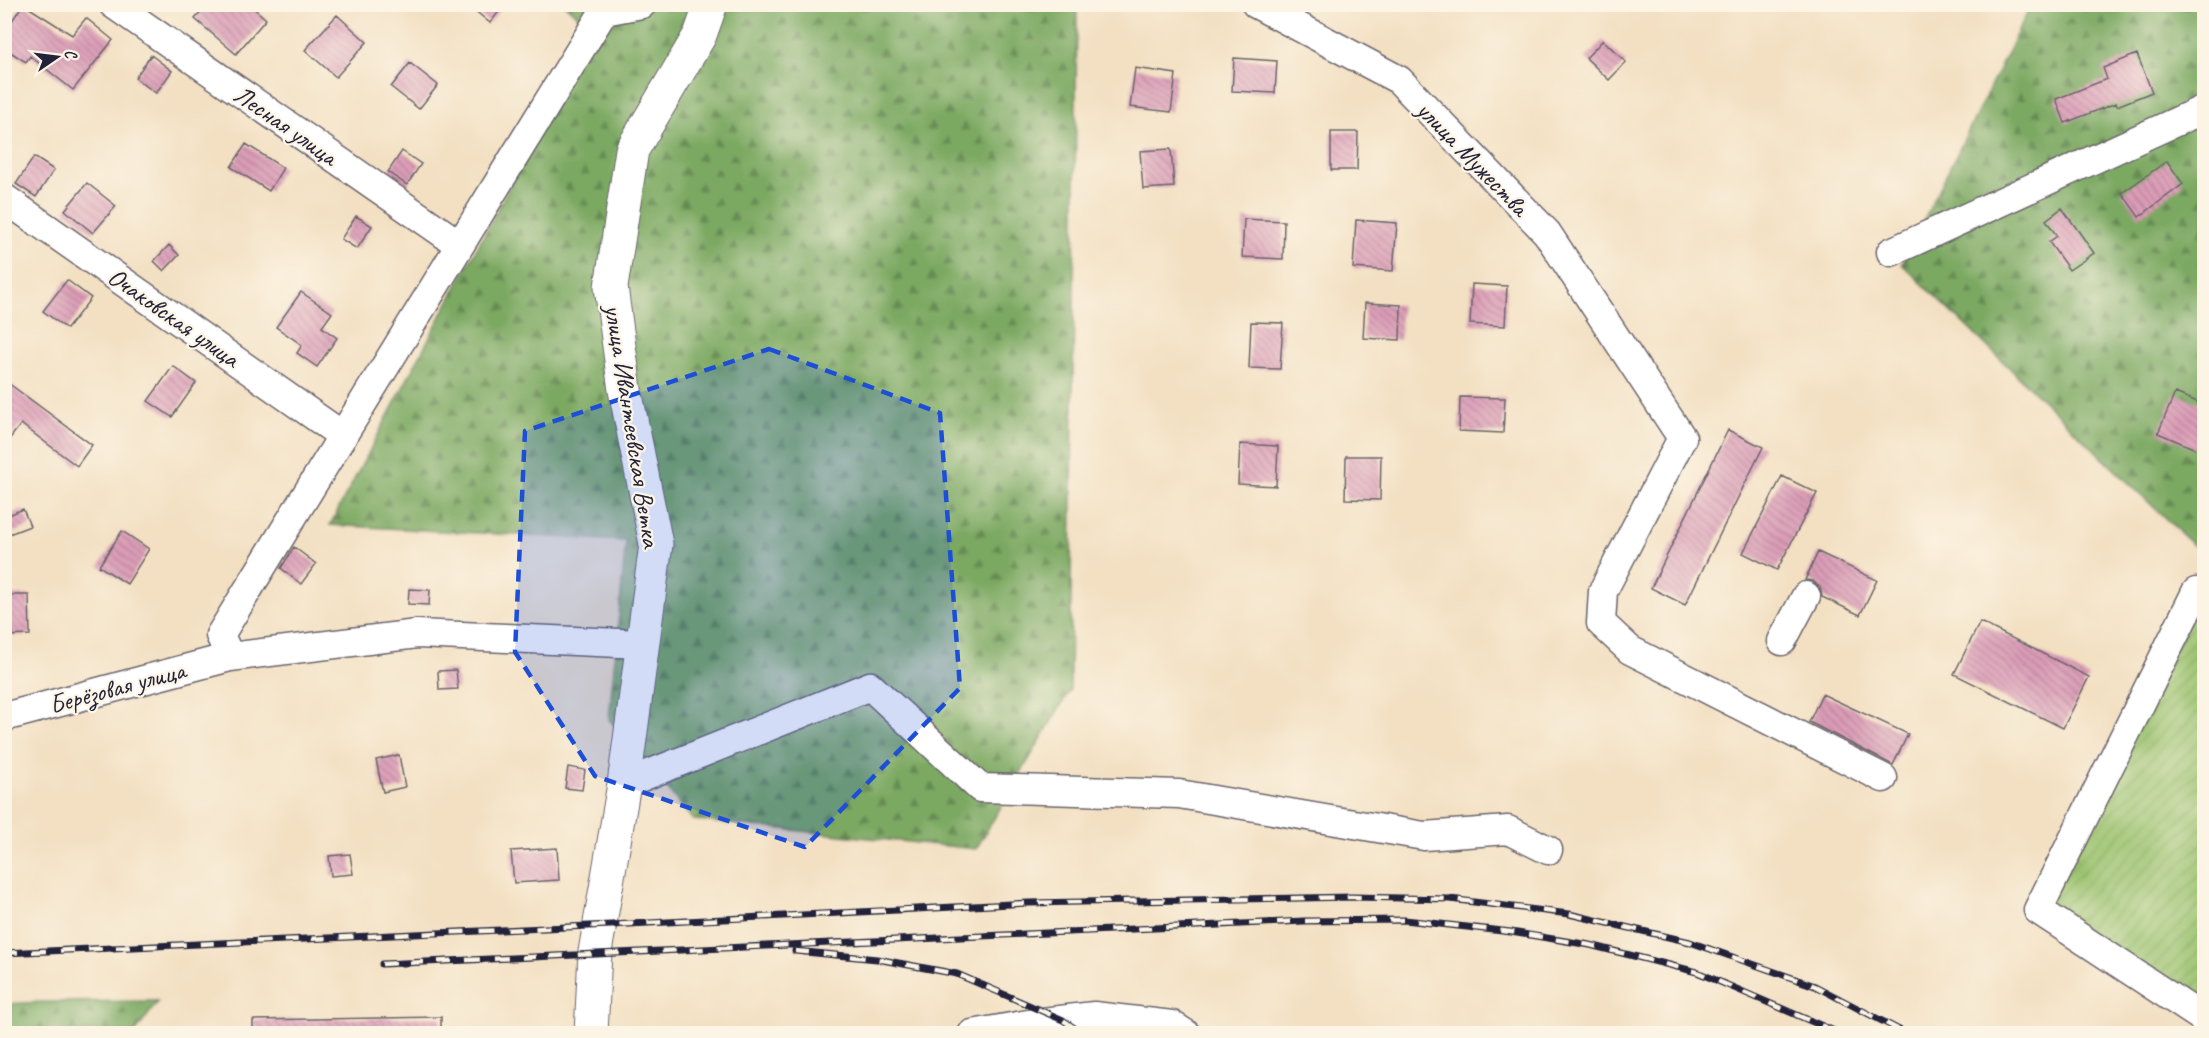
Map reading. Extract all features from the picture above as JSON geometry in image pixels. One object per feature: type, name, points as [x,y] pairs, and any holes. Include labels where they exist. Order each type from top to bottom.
[{"type":"main road","name":"улица Ивантеевская Ветка","points":[[591,1034],[599,926],[624,784],[656,544],[625,390],[611,287],[632,150],[700,35],[711,4]]},
{"type":"street","name":"Лесная улица","points":[[113,4],[460,245]]},
{"type":"street","points":[[230,657],[220,635],[460,245],[599,8],[642,4]]},
{"type":"street","name":"улица Мужества","points":[[1256,4],[1399,81],[1547,233],[1682,438],[1603,591],[1601,623],[1630,650],[1883,778]]},
{"type":"street","points":[[1891,252],[2205,110]]},
{"type":"street","name":"Очаковская улица","points":[[4,198],[343,436]]},
{"type":"street","points":[[2205,597],[2196,592],[2038,910],[2205,1019]]},
{"type":"street","points":[[1782,641],[1806,596]]},
{"type":"street","name":"Берёзовая улица","points":[[4,717],[230,657],[417,634],[642,644]]},
{"type":"street","points":[[624,784],[870,686],[980,788],[1179,794],[1424,836],[1508,830],[1548,850]]},
{"type":"street","points":[[972,1034],[1036,1028],[1094,1016],[1172,1025],[1186,1034]]},
{"type":"highlighted area","points":[[769,349],[940,413],[960,688],[805,847],[595,776],[515,652],[525,431]]},
{"type":"green space","points":[[565,5],[1077,5],[1070,690],[976,849],[693,820],[609,719],[626,541],[330,525],[593,29]]},
{"type":"green space","points":[[2031,5],[2204,5],[2204,551],[2193,545],[1902,264]]},
{"type":"green space","points":[[2193,614],[2204,620],[2204,1011],[2044,908]]},
{"type":"green space","points":[[158,1001],[135,1033],[5,1033],[5,1004]]},
{"type":"building","points":[[23,4],[72,35],[86,18],[113,40],[73,90],[30,56],[26,62],[4,48],[4,33]]},
{"type":"building","points":[[207,4],[249,4],[266,19],[236,54],[195,19]]},
{"type":"building","points":[[467,4],[505,4],[490,23]]},
{"type":"building","points":[[337,15],[367,42],[336,77],[305,50]]},
{"type":"building","points":[[1603,40],[1626,62],[1609,80],[1586,58]]},
{"type":"building","points":[[2137,54],[2152,92],[2065,123],[2056,99],[2107,79],[2103,68]]},
{"type":"building","points":[[151,55],[172,71],[156,93],[135,78]]},
{"type":"building","points":[[1234,58],[1277,61],[1275,93],[1232,91]]},
{"type":"building","points":[[410,63],[438,85],[419,109],[391,87]]},
{"type":"building","points":[[1135,68],[1176,74],[1171,112],[1130,107]]},
{"type":"building","points":[[1331,132],[1358,132],[1357,170],[1331,170]]},
{"type":"building","points":[[246,144],[283,168],[269,191],[231,167]]},
{"type":"building","points":[[1171,149],[1174,187],[1143,189],[1140,151]]},
{"type":"building","points":[[402,151],[421,164],[407,185],[388,172]]},
{"type":"building","points":[[34,157],[54,170],[36,197],[16,184]]},
{"type":"building","points":[[2167,161],[2183,184],[2139,217],[2122,193]]},
{"type":"building","points":[[87,183],[116,206],[93,233],[65,210]]},
{"type":"building","points":[[2062,208],[2094,253],[2069,270],[2049,242],[2057,236],[2046,220]]},
{"type":"building","points":[[356,216],[372,226],[357,249],[341,239]]},
{"type":"building","points":[[1244,219],[1284,221],[1283,259],[1242,257]]},
{"type":"building","points":[[1356,220],[1397,223],[1393,271],[1353,268]]},
{"type":"building","points":[[169,245],[179,255],[164,271],[154,261]]},
{"type":"building","points":[[67,280],[91,298],[67,329],[43,311]]},
{"type":"building","points":[[1472,284],[1507,286],[1505,326],[1470,324]]},
{"type":"building","points":[[301,292],[332,313],[322,327],[337,338],[317,367],[297,353],[302,345],[276,327]]},
{"type":"building","points":[[1365,303],[1401,305],[1400,340],[1363,338]]},
{"type":"building","points":[[1251,322],[1283,323],[1280,369],[1249,368]]},
{"type":"building","points":[[173,366],[196,383],[172,417],[148,401]]},
{"type":"building","points":[[4,380],[92,445],[77,466],[21,424],[4,446]]},
{"type":"building","points":[[2175,393],[2205,405],[2205,453],[2158,433]]},
{"type":"building","points":[[1460,397],[1505,398],[1503,433],[1459,431]]},
{"type":"building","points":[[1728,430],[1763,447],[1685,605],[1651,588]]},
{"type":"building","points":[[1240,444],[1278,446],[1276,486],[1238,484]]},
{"type":"building","points":[[1346,456],[1381,456],[1380,500],[1345,499]]},
{"type":"building","points":[[1782,476],[1817,493],[1777,570],[1743,553]]},
{"type":"building","points":[[23,509],[30,526],[4,536],[4,517]]},
{"type":"building","points":[[122,531],[149,549],[127,584],[99,566]]},
{"type":"building","points":[[294,547],[316,564],[301,584],[281,568]]},
{"type":"building","points":[[1818,552],[1877,580],[1860,615],[1822,597],[1820,587],[1813,581],[1805,580]]},
{"type":"building","points":[[409,589],[430,590],[429,605],[408,604]]},
{"type":"building","points":[[4,595],[29,595],[30,635],[4,636]]},
{"type":"building","points":[[1980,622],[2089,677],[2063,728],[1954,674]]},
{"type":"building","points":[[456,670],[458,689],[439,690],[438,671]]},
{"type":"building","points":[[1822,694],[1908,734],[1893,765],[1809,722]]},
{"type":"building","points":[[399,755],[405,787],[383,792],[376,760]]},
{"type":"building","points":[[568,767],[585,770],[582,790],[565,788]]},
{"type":"building","points":[[557,848],[559,880],[514,883],[511,851]]},
{"type":"building","points":[[350,854],[353,874],[331,876],[329,856]]},
{"type":"building","points":[[441,1017],[441,1034],[253,1034],[253,1020]]},
{"type":"railway","points":[[4,953],[1029,903],[1353,897],[1450,899],[1569,914],[1690,942],[1815,986],[1907,1034]]},
{"type":"railway","points":[[382,964],[1304,921],[1405,920],[1511,932],[1590,945],[1697,972],[1841,1034]]},
{"type":"railway","points":[[795,951],[877,959],[957,974],[1063,1020],[1083,1034]]}]
